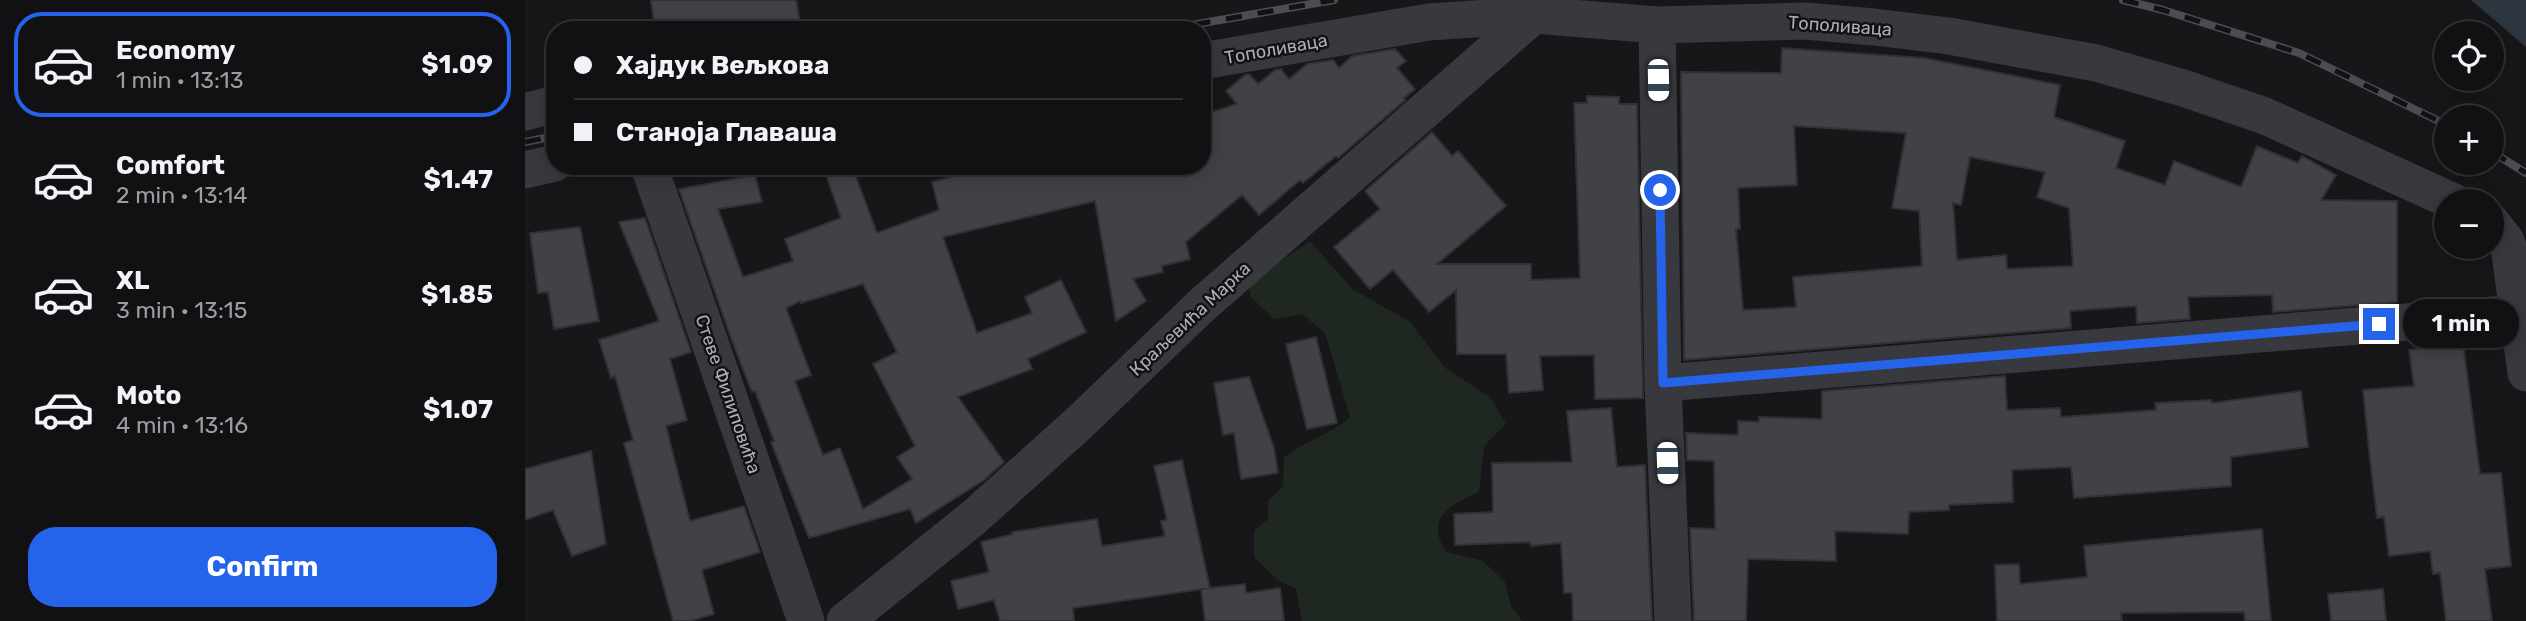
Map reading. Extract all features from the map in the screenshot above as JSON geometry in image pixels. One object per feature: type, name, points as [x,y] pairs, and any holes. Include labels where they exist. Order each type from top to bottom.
[{"type":"street","name":"Тополиваца","points":[[1211,59],[1429,22],[1534,15],[1657,25],[1805,21],[1860,26],[1949,36],[2096,63],[2183,88],[2265,116],[2434,193]]},
{"type":"street","name":"Краљевића Марка","points":[[856,618],[1078,424],[1202,304],[1534,15]]},
{"type":"street","points":[[1657,25],[1663,383],[1672,621]]},
{"type":"street","points":[[525,112],[546,106]]},
{"type":"street","points":[[525,170],[546,165]]},
{"type":"street","name":"Стеве Филиповића","points":[[652,175],[806,621]]},
{"type":"street","points":[[2504,252],[2526,373]]},
{"type":"street","points":[[1663,383],[2517,313]]},
{"type":"shaded area","points":[[2471,0],[2526,0],[2526,47],[2504,28],[2504,21],[2496,21]]},
{"type":"shaded area","points":[[1310,241],[1352,289],[1410,322],[1445,368],[1490,397],[1506,424],[1484,446],[1479,492],[1450,507],[1439,521],[1438,530],[1446,552],[1483,561],[1505,582],[1511,606],[1522,621],[1302,621],[1296,589],[1276,579],[1254,557],[1254,531],[1268,519],[1268,501],[1283,486],[1284,457],[1350,417],[1325,333],[1302,314],[1274,319],[1250,296],[1249,283]]},
{"type":"building","points":[[651,0],[796,0],[800,21],[654,21]]},
{"type":"building","points":[[1782,48],[1924,58],[2060,85],[2054,117],[2125,141],[2116,168],[2165,185],[2174,161],[2241,187],[2257,146],[2298,163],[2302,156],[2336,175],[2321,200],[2397,201],[2397,302],[2273,312],[2272,295],[2188,297],[2190,319],[2137,323],[2136,306],[2070,311],[2071,328],[1684,360],[1681,72],[1781,73]],"holes":[[[1794,126],[1906,133],[1892,208],[1919,211],[1922,266],[1793,277],[1796,307],[1743,310],[1736,229],[1740,229],[1738,188],[1797,185]],[[1970,157],[2045,172],[2037,197],[2069,208],[2073,266],[2007,269],[2006,255],[1957,260],[1953,203],[1961,205]]]},
{"type":"building","points":[[1395,49],[1406,61],[1397,68],[1415,89],[1338,158],[1336,156],[1303,183],[1300,180],[1259,215],[1242,195],[1186,242],[1190,259],[1162,266],[1163,272],[1133,279],[1146,301],[1116,321],[1095,201],[943,237],[977,333],[1032,313],[1025,297],[1061,280],[1086,332],[1028,359],[1032,369],[958,397],[1004,462],[984,480],[916,523],[910,509],[809,538],[771,442],[774,441],[755,391],[752,392],[732,341],[679,189],[755,175],[762,202],[718,209],[743,277],[793,261],[785,239],[841,218],[826,175],[855,175],[877,233],[939,210],[932,182],[958,175],[1211,175],[1211,112],[1237,104],[1226,91],[1245,75],[1249,74],[1258,84],[1275,70],[1281,69],[1289,79],[1307,64],[1333,60],[1339,68],[1352,56]],"holes":[[[863,284],[897,352],[873,364],[915,446],[897,457],[912,479],[863,509],[840,448],[823,455],[795,381],[811,375],[786,308],[800,301],[801,303]]]},
{"type":"building","points":[[1587,96],[1619,97],[1619,104],[1637,104],[1643,398],[1595,399],[1594,355],[1540,356],[1543,390],[1509,393],[1506,354],[1457,354],[1456,290],[1429,312],[1393,270],[1370,289],[1334,247],[1380,209],[1365,191],[1432,132],[1452,156],[1458,151],[1506,206],[1437,264],[1531,264],[1531,280],[1580,278],[1574,103],[1587,103]]},
{"type":"building","points":[[645,218],[691,352],[670,359],[687,420],[666,426],[690,521],[744,506],[760,552],[702,570],[714,614],[690,621],[673,621],[624,443],[633,440],[615,376],[611,378],[599,340],[659,321],[619,222]]},
{"type":"building","points":[[580,227],[599,321],[554,329],[548,292],[538,293],[530,233]]},
{"type":"building","points":[[1316,337],[1337,423],[1307,429],[1286,344]]},
{"type":"building","points":[[2463,343],[2480,474],[2501,473],[2511,566],[2485,569],[2492,621],[2446,621],[2440,573],[2433,574],[2430,551],[2389,556],[2384,517],[2377,518],[2370,459],[2363,390],[2414,386],[2409,350]]},
{"type":"building","points":[[2005,376],[2007,410],[2060,408],[2061,417],[2156,410],[2155,403],[2211,400],[2212,403],[2301,391],[2308,447],[2231,457],[2231,486],[2074,498],[2071,467],[2012,470],[2013,502],[1949,505],[1949,510],[1909,512],[1908,534],[1835,531],[1836,561],[1748,559],[1746,621],[1694,621],[1690,528],[1715,529],[1714,461],[1687,460],[1686,433],[1738,435],[1738,421],[1759,422],[1759,417],[1822,419],[1822,391]]},
{"type":"building","points":[[1249,377],[1274,448],[1278,473],[1241,479],[1234,433],[1223,435],[1214,383]]},
{"type":"building","points":[[1611,408],[1617,467],[1645,465],[1652,621],[1573,621],[1572,593],[1564,593],[1561,543],[1531,546],[1530,542],[1455,545],[1454,514],[1493,512],[1492,463],[1572,462],[1567,411]]},
{"type":"building","points":[[591,451],[606,544],[572,556],[553,510],[525,520],[525,469]]},
{"type":"building","points":[[1182,460],[1210,588],[1073,608],[1074,621],[1000,621],[994,600],[958,609],[951,581],[989,572],[981,542],[1013,534],[1012,532],[1097,519],[1102,546],[1165,536],[1161,521],[1167,520],[1154,466]]},
{"type":"building","points":[[2262,529],[2271,621],[2245,621],[2244,612],[2121,613],[2122,621],[1997,621],[1995,565],[2019,564],[2020,584],[2087,577],[2084,546]]},
{"type":"building","points":[[1245,584],[1246,593],[1280,588],[1284,621],[1205,621],[1201,589]]},
{"type":"building","points":[[2383,589],[2386,621],[2331,621],[2328,594]]},
{"type":"railway","points":[[1211,22],[1334,0]]},
{"type":"railway","points":[[2123,0],[2299,53],[2434,119]]},
{"type":"railway","points":[[525,142],[546,138]]},
{"type":"railway","points":[[2504,159],[2526,173]]},
{"type":"route","points":[[1660,190],[1663,383],[2379,324]]}]
